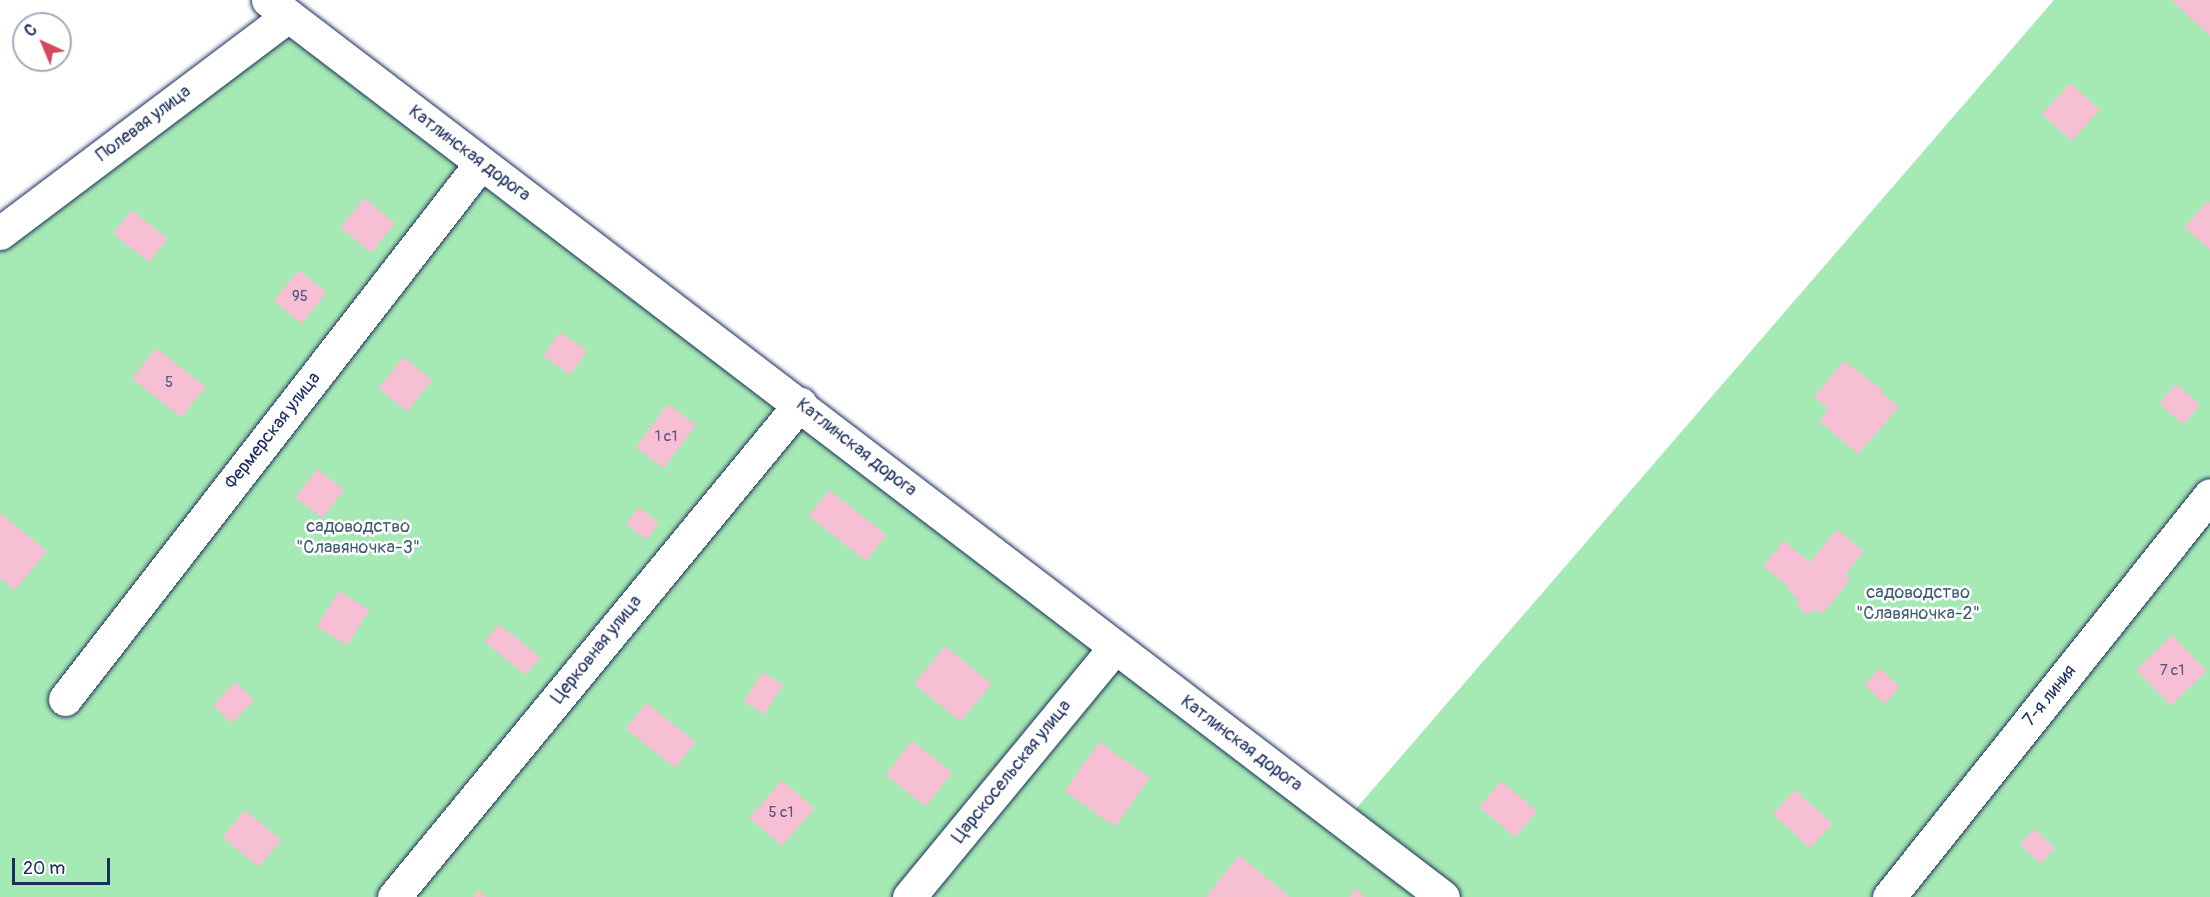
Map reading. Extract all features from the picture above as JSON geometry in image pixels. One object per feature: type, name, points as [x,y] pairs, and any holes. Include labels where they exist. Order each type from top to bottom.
[{"type":"street","name":"Катлинская дорога","points":[[278,8],[800,404],[1115,647],[1424,892]]},
{"type":"street","name":"Полевая улица","points":[[0,232],[278,8]]},
{"type":"street","name":"Фермерская улица","points":[[65,699],[481,163]]},
{"type":"street","name":"Церковная улица","points":[[394,897],[800,404]]},
{"type":"street","name":"7-я линия","points":[[1889,897],[2210,495]]},
{"type":"street","name":"Царскосельская улица","points":[[909,897],[1115,647]]},
{"type":"green space","points":[[2054,0],[2210,0],[2210,897],[0,897],[0,229],[271,23],[1336,832]]},
{"type":"building","points":[[2171,0],[2210,0],[2210,36]]},
{"type":"building","points":[[2070,83],[2100,110],[2072,141],[2042,114]]},
{"type":"building","points":[[364,198],[395,223],[371,253],[340,228]]},
{"type":"building","points":[[2208,201],[2210,203],[2210,250],[2184,227]]},
{"type":"building","points":[[132,210],[168,239],[149,262],[113,233]]},
{"type":"building","points":[[299,270],[327,293],[302,324],[274,301]]},
{"type":"building","points":[[560,332],[587,351],[570,375],[543,356]]},
{"type":"building","points":[[156,348],[206,387],[182,418],[132,379]]},
{"type":"building","points":[[403,357],[432,380],[408,411],[378,389]]},
{"type":"building","points":[[1844,361],[1884,391],[1882,393],[1899,407],[1858,454],[1819,421],[1829,409],[1814,397]]},
{"type":"building","points":[[2176,384],[2200,405],[2183,425],[2159,404]]},
{"type":"building","points":[[668,404],[696,425],[663,468],[636,447]]},
{"type":"building","points":[[317,469],[344,489],[322,518],[295,498]]},
{"type":"building","points":[[829,490],[887,535],[866,561],[809,516]]},
{"type":"building","points":[[639,507],[659,523],[646,540],[626,523]]},
{"type":"building","points":[[0,513],[47,551],[15,590],[0,578]]},
{"type":"building","points":[[1837,529],[1864,552],[1845,575],[1850,578],[1844,588],[1822,614],[1815,609],[1808,615],[1796,605],[1800,601],[1787,589],[1789,587],[1763,566],[1784,541],[1810,562]]},
{"type":"building","points":[[339,591],[370,610],[347,646],[317,627]]},
{"type":"building","points":[[499,624],[540,657],[526,675],[485,642]]},
{"type":"building","points":[[2172,635],[2207,671],[2171,706],[2136,670]]},
{"type":"building","points":[[945,646],[992,684],[961,722],[914,684]]},
{"type":"building","points":[[1880,668],[1900,687],[1884,704],[1864,685]]},
{"type":"building","points":[[763,672],[783,685],[764,714],[744,701]]},
{"type":"building","points":[[235,682],[254,700],[232,723],[213,705]]},
{"type":"building","points":[[646,703],[696,742],[675,768],[626,729]]},
{"type":"building","points":[[912,741],[952,772],[926,806],[886,775]]},
{"type":"building","points":[[1099,742],[1150,778],[1115,827],[1065,791]]},
{"type":"building","points":[[782,780],[814,808],[782,846],[749,818]]},
{"type":"building","points":[[1501,781],[1537,811],[1515,837],[1479,807]]},
{"type":"building","points":[[1795,790],[1832,823],[1810,848],[1773,815]]},
{"type":"building","points":[[245,810],[281,840],[259,867],[223,837]]},
{"type":"building","points":[[2034,829],[2055,848],[2041,863],[2020,845]]},
{"type":"building","points":[[1239,855],[1290,897],[1206,897]]},
{"type":"building","points":[[1356,888],[1365,897],[1349,897]]},
{"type":"building","points":[[479,890],[487,897],[473,897]]},
{"type":"park label","name":"садоводство \"Славяночка-3\"","points":[[358,538]]},
{"type":"park label","name":"садоводство \"Славяночка-2\"","points":[[1918,604]]}]
